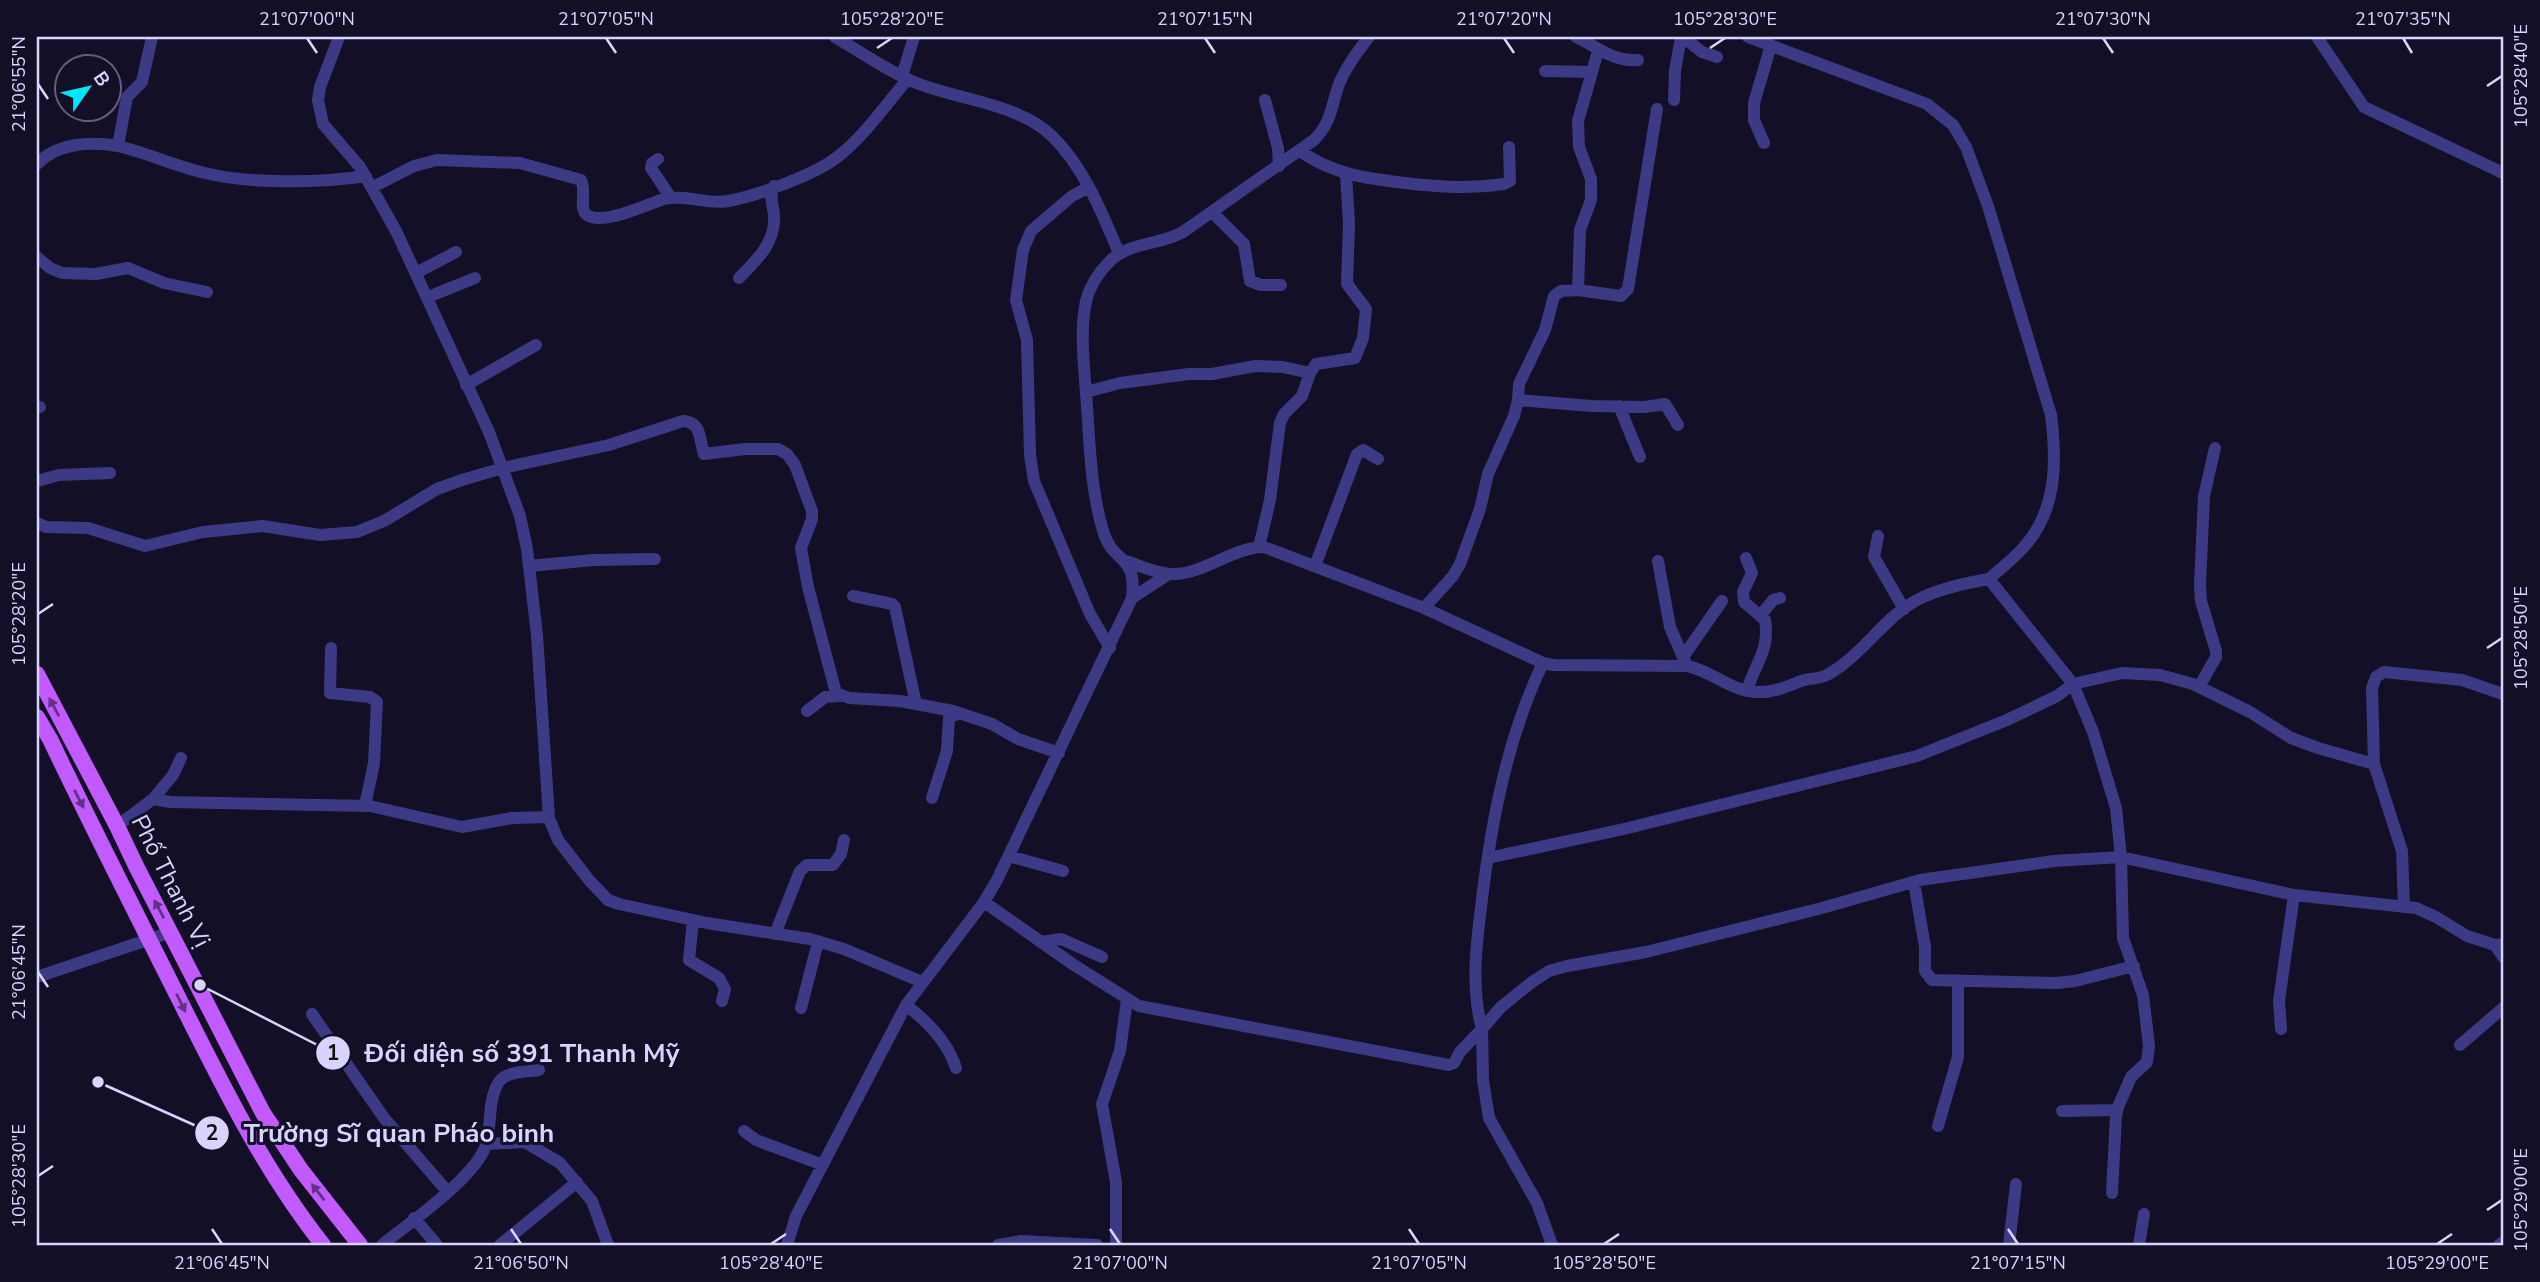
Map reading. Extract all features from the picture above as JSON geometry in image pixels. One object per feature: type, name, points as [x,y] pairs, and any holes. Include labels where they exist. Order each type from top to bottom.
[{"type":"main road","name":"Phố Thanh Vị","points":[[37,674],[263,1112],[301,1170],[360,1245]]},
{"type":"main road","name":"Phố Thanh Vị","points":[[37,717],[204,1050],[259,1152],[291,1203],[323,1245]]},
{"type":"street","points":[[117,146],[127,97],[142,82],[152,37]]},
{"type":"street","points":[[339,37],[320,87],[318,100],[323,124],[369,182],[416,273],[503,468],[520,516],[529,566],[538,648],[549,817],[558,840],[608,900],[693,920],[818,942],[844,949],[922,982]]},
{"type":"street","points":[[835,37],[905,78],[1029,119],[1053,136],[1079,169],[1119,253]]},
{"type":"street","points":[[37,164],[52,152],[67,146],[108,144],[148,153],[204,173],[243,180],[348,179],[369,182],[438,160],[511,162],[581,180],[584,185],[583,209],[588,215],[595,217],[606,217],[671,198],[722,202],[803,176],[838,156],[855,140],[905,78],[914,37]]},
{"type":"street","points":[[787,1245],[796,1216],[906,1005],[984,902],[1009,856],[1132,598],[1133,578],[1126,561],[1112,547],[1104,533],[1093,485],[1082,331],[1091,286],[1119,253],[1175,237],[1314,140],[1328,124],[1340,83],[1349,64],[1368,37]]},
{"type":"street","points":[[1576,37],[1619,60],[1638,60]]},
{"type":"street","points":[[1674,100],[1675,71],[1682,37],[1702,51],[1717,57]]},
{"type":"street","points":[[1126,561],[1170,573],[1184,572],[1259,547],[1424,608],[1543,663],[1685,662],[1726,685],[1747,691],[1766,692],[1829,674],[1918,599],[1963,584],[1989,579],[2023,548],[2049,506],[2054,482],[2055,447],[2051,415],[1988,205],[1966,147],[1953,125],[1943,114],[1927,104],[1748,37]]},
{"type":"street","points":[[2317,37],[2364,107],[2503,173]]},
{"type":"street","points":[[1764,143],[1754,120],[1754,103],[1771,45]]},
{"type":"street","points":[[1578,290],[1580,230],[1591,200],[1591,178],[1579,147],[1577,121],[1598,51]]},
{"type":"street","points":[[1545,71],[1591,72]]},
{"type":"street","points":[[1265,100],[1278,148],[1279,166]]},
{"type":"street","points":[[1424,608],[1461,564],[1480,509],[1488,474],[1514,416],[1519,384],[1545,330],[1554,296],[1559,292],[1578,290],[1621,296],[1628,289],[1657,109]]},
{"type":"street","points":[[1300,151],[1346,175],[1463,189],[1510,181],[1509,147]]},
{"type":"street","points":[[658,159],[652,163],[651,168],[671,198]]},
{"type":"street","points":[[1259,547],[1270,500],[1280,423],[1284,414],[1302,396],[1310,373],[1320,362],[1355,358],[1359,353],[1366,309],[1347,284],[1349,224],[1346,175]]},
{"type":"street","points":[[739,278],[760,257],[770,242],[773,230],[771,192],[774,186]]},
{"type":"street","points":[[1089,187],[1072,195],[1031,231],[1023,250],[1016,300],[1027,340],[1030,455],[1034,481],[1090,614],[1110,648]]},
{"type":"street","points":[[1212,212],[1244,244],[1250,281],[1261,285],[1281,285]]},
{"type":"street","points":[[416,273],[456,252]]},
{"type":"street","points":[[37,257],[50,268],[62,273],[96,274],[128,268],[164,283],[207,292]]},
{"type":"street","points":[[428,297],[475,278]]},
{"type":"street","points":[[466,385],[536,345]]},
{"type":"street","points":[[1086,392],[1130,382],[1189,374],[1212,374],[1255,366],[1283,367],[1310,373]]},
{"type":"street","points":[[1518,400],[1619,406],[1665,404],[1678,425]]},
{"type":"street","points":[[1619,406],[1640,457]]},
{"type":"street","points":[[37,523],[46,527],[88,528],[145,546],[203,532],[263,526],[334,535],[371,527],[437,489],[503,468],[609,445],[683,421],[695,424],[704,454],[778,449],[787,454],[795,465],[812,510],[801,548],[833,684],[836,693],[841,696]]},
{"type":"street","points":[[2203,681],[2216,657],[2201,601],[2200,585],[2204,496],[2215,448]]},
{"type":"street","points":[[1314,566],[1357,454],[1363,450],[1378,459]]},
{"type":"street","points":[[37,481],[59,475],[110,473]]},
{"type":"street","points":[[1878,536],[1874,557],[1903,609]]},
{"type":"street","points":[[1746,558],[1752,573],[1743,592],[1744,602],[1765,620],[1766,647],[1747,691]]},
{"type":"street","points":[[529,566],[593,560],[654,559]]},
{"type":"street","points":[[1658,561],[1670,627],[1685,662]]},
{"type":"street","points":[[1132,598],[1170,573]]},
{"type":"street","points":[[1989,579],[2073,684],[2092,732],[2116,808],[2121,857],[2123,938],[2143,995],[2149,1046],[2148,1060],[2143,1068],[2131,1077],[2117,1110],[2112,1193]]},
{"type":"street","points":[[853,596],[892,604],[894,607],[916,704]]},
{"type":"street","points":[[1760,616],[1773,600],[1780,598]]},
{"type":"street","points":[[1685,662],[1723,601]]},
{"type":"street","points":[[331,648],[330,693],[370,698],[377,702],[374,763],[365,806]]},
{"type":"street","points":[[1543,663],[1509,753],[1492,828],[1475,972],[1482,1029],[1483,1080],[1489,1118],[1537,1203],[1552,1245]]},
{"type":"street","points":[[2404,907],[2402,851],[2374,764],[2372,688],[2376,677],[2382,672],[2462,680],[2503,694]]},
{"type":"street","points":[[1488,858],[1624,829],[1917,756],[2007,720],[2057,696],[2073,684],[2122,673],[2203,681],[2291,738],[2374,764]]},
{"type":"street","points":[[807,711],[825,697],[841,696],[916,704],[959,713],[992,724],[1018,739],[1059,753]]},
{"type":"street","points":[[932,798],[947,751],[949,718],[959,713]]},
{"type":"street","points":[[117,826],[153,799],[173,775],[181,758]]},
{"type":"street","points":[[153,799],[170,802],[365,806],[385,808],[462,827],[512,818],[549,817]]},
{"type":"street","points":[[775,934],[800,871],[807,865],[833,865],[841,854],[844,840]]},
{"type":"street","points":[[1009,856],[1063,871]]},
{"type":"street","points":[[984,902],[1139,1006],[1449,1065],[1454,1063],[1460,1052],[1502,1007],[1549,971],[1674,945],[1914,882],[2054,861],[2121,857],[2294,895],[2416,908],[2467,936],[2499,945],[2503,957]]},
{"type":"street","points":[[1914,882],[1925,947],[1925,973],[1932,980],[2075,981],[2134,966]]},
{"type":"street","points":[[2281,1029],[2279,1001],[2294,895]]},
{"type":"street","points":[[693,920],[689,960],[719,978],[725,989],[722,1001]]},
{"type":"street","points":[[37,978],[171,932]]},
{"type":"street","points":[[1041,942],[1061,939],[1102,957]]},
{"type":"street","points":[[801,1008],[818,942]]},
{"type":"street","points":[[1938,1126],[1958,1057],[1958,982]]},
{"type":"street","points":[[1116,1245],[1116,1182],[1102,1104],[1120,1051],[1127,1000]]},
{"type":"street","points":[[906,1005],[932,1028],[953,1058],[956,1068]]},
{"type":"street","points":[[2460,1045],[2503,1008]]},
{"type":"street","points":[[312,1014],[384,1118],[447,1191]]},
{"type":"street","points":[[382,1245],[447,1191],[475,1163],[486,1144],[499,1081],[508,1075],[539,1070]]},
{"type":"street","points":[[2062,1111],[2117,1110]]},
{"type":"street","points":[[744,1131],[756,1140],[823,1165]]},
{"type":"street","points":[[486,1144],[525,1142],[560,1163],[592,1201],[608,1245]]},
{"type":"street","points":[[500,1245],[578,1182]]},
{"type":"street","points":[[2009,1245],[2016,1184]]},
{"type":"street","points":[[2139,1245],[2144,1214]]},
{"type":"street","points":[[414,1218],[437,1245]]},
{"type":"street","points":[[998,1245],[1021,1241],[1097,1245]]},
{"type":"street","points":[[2499,1245],[2503,1242]]},
{"type":"place","name":"Đối diện số 391 Thanh Mỹ","points":[[200,985]]},
{"type":"place","name":"Trường Sĩ quan Pháo binh","points":[[98,1082]]}]
